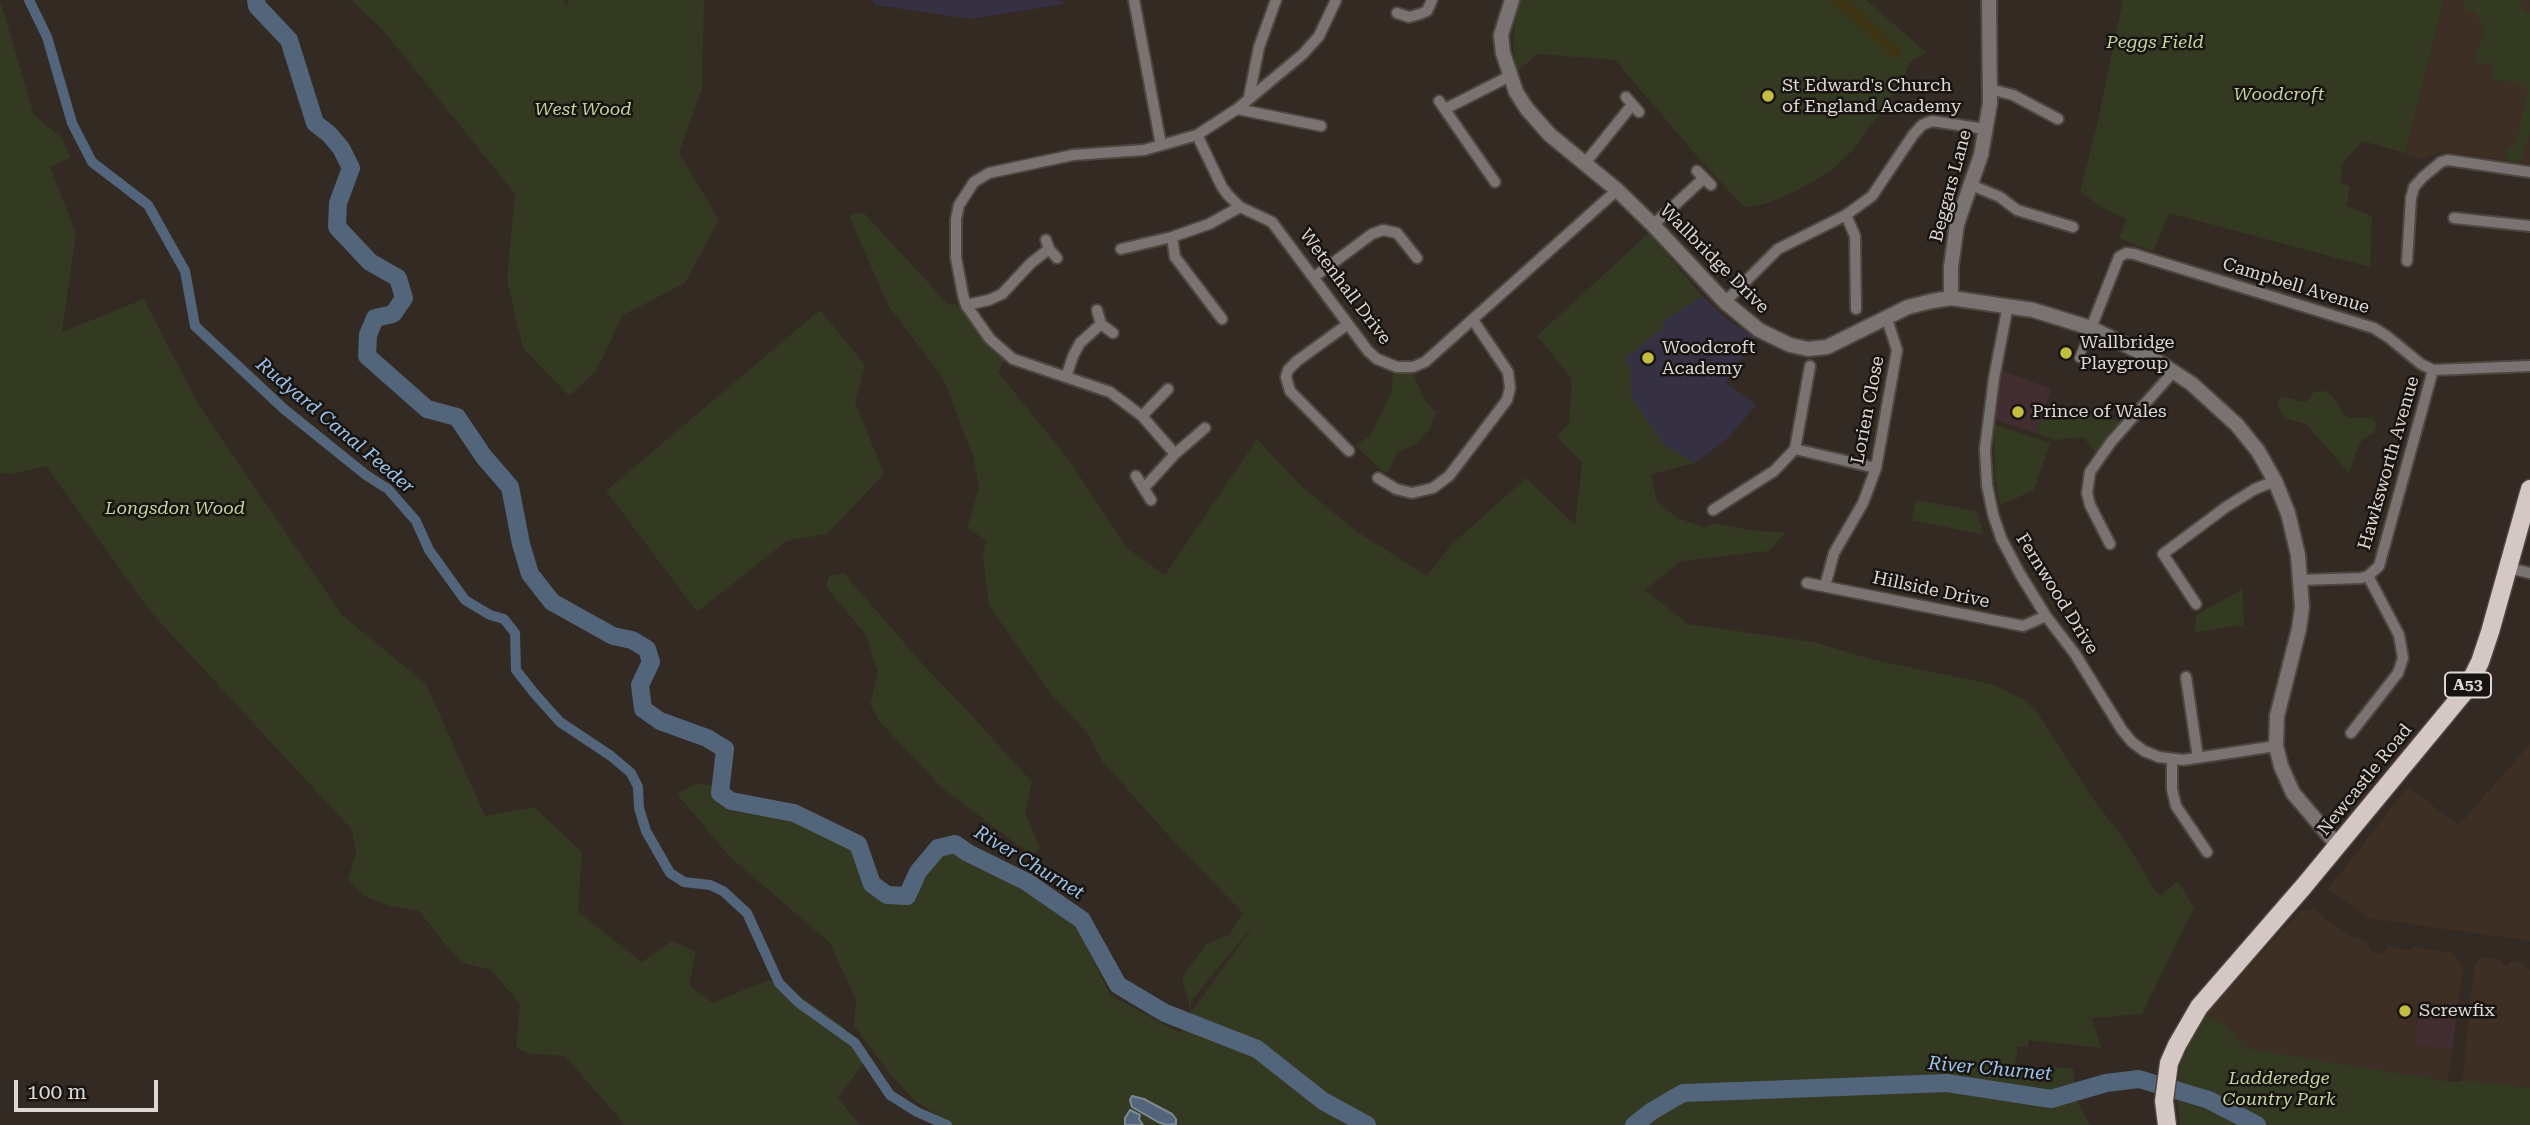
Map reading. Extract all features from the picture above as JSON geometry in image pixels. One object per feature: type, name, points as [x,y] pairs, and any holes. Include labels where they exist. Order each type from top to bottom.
[{"type":"highway","name":"Newcastle Road","points":[[2166,1125],[2164,1101],[2169,1063],[2199,1007],[2338,846],[2466,690],[2480,662],[2530,489]]},
{"type":"street","points":[[1134,0],[1161,145]]},
{"type":"street","points":[[1249,97],[1259,47],[1276,0]]},
{"type":"street","points":[[1175,454],[1142,416],[1110,392],[1013,359],[990,339],[966,305],[957,258],[956,219],[966,192],[974,182],[989,173],[1073,155],[1137,150],[1198,135],[1237,108],[1303,54],[1319,36],[1336,0]]},
{"type":"street","points":[[1397,13],[1409,17],[1420,14],[1427,11],[1432,0]]},
{"type":"street","name":"Wallbridge Drive","points":[[1512,0],[1501,34],[1503,53],[1516,92],[1537,122],[1617,190],[1725,302],[1759,331],[1790,345],[1808,349],[1827,347],[1847,339],[1886,316],[1908,307],[1951,298],[2008,305],[2057,316],[2134,348],[2174,371],[2238,425],[2258,451],[2275,481],[2293,532],[2301,580],[2302,607],[2299,629],[2277,716],[2276,746],[2281,766],[2293,793],[2338,846]]},
{"type":"street","name":"Beggars Lane","points":[[1951,298],[1957,224],[1981,155],[1990,103],[1989,0]]},
{"type":"street","points":[[1495,182],[1442,105],[1510,76]]},
{"type":"street","points":[[1990,89],[2013,95],[2059,120]]},
{"type":"street","points":[[1586,162],[1632,104]]},
{"type":"street","points":[[1237,108],[1321,126]]},
{"type":"street","points":[[1725,302],[1778,249],[1846,215],[1872,196],[1922,125],[1932,121],[1985,129]]},
{"type":"street","name":"Wetenhall Drive","points":[[1198,135],[1222,187],[1240,206],[1272,222],[1377,359],[1397,367],[1406,368],[1425,362],[1617,190]]},
{"type":"street","points":[[2407,261],[2408,210],[2414,187],[2423,177],[2448,160],[2530,172]]},
{"type":"street","points":[[1653,225],[1704,178]]},
{"type":"street","points":[[1969,184],[2000,197],[2017,210],[2073,228]]},
{"type":"street","points":[[1121,248],[1172,237],[1209,223],[1240,206]]},
{"type":"street","points":[[1846,215],[1855,236],[1856,309]]},
{"type":"street","points":[[2454,218],[2530,226]]},
{"type":"street","points":[[1314,277],[1372,234],[1382,230],[1396,233],[1417,258]]},
{"type":"street","points":[[1172,237],[1175,257],[1222,319]]},
{"type":"street","points":[[966,305],[989,300],[1002,293],[1031,263],[1051,249]]},
{"type":"street","name":"Campbell Avenue","points":[[2091,328],[2119,257],[2126,253],[2374,328],[2433,370]]},
{"type":"street","name":"Fernwood Drive","points":[[2008,305],[1988,419],[1985,449],[1987,485],[2001,538],[2046,616],[2075,654],[2132,742],[2144,751],[2172,759],[2198,758],[2276,746]]},
{"type":"street","points":[[1097,310],[1101,324],[1113,333]]},
{"type":"street","name":"Lorien Close","points":[[1825,586],[1835,553],[1863,503],[1877,468],[1897,350],[1886,316]]},
{"type":"street","points":[[1378,478],[1390,486],[1412,493],[1426,491],[1441,483],[1507,400],[1510,388],[1508,372],[1472,320]]},
{"type":"street","points":[[1066,377],[1080,343],[1101,324]]},
{"type":"street","points":[[1348,324],[1297,361],[1288,370],[1286,377],[1290,391],[1349,452]]},
{"type":"street","points":[[2079,358],[2091,328]]},
{"type":"street","points":[[1713,510],[1774,471],[1795,449],[1810,366]]},
{"type":"street","points":[[2433,370],[2530,366]]},
{"type":"street","name":"Hawksworth Avenue","points":[[2301,580],[2352,579],[2368,576],[2379,566],[2433,370]]},
{"type":"street","points":[[2110,544],[2090,505],[2087,493],[2090,472],[2111,442],[2174,371]]},
{"type":"street","points":[[1142,416],[1168,389]]},
{"type":"street","points":[[1145,487],[1175,454],[1205,428]]},
{"type":"street","points":[[1795,449],[1877,468]]},
{"type":"street","points":[[1390,486],[1397,474]]},
{"type":"street","points":[[1136,476],[1151,500]]},
{"type":"street","points":[[2196,604],[2162,554],[2226,507],[2255,489],[2275,481]]},
{"type":"street","points":[[2508,568],[2530,573]]},
{"type":"street","points":[[2351,733],[2399,673],[2403,658],[2399,635],[2368,576]]},
{"type":"street","name":"Hillside Drive","points":[[1807,583],[2023,626],[2046,616]]},
{"type":"street","points":[[2186,677],[2198,758]]},
{"type":"street","points":[[2172,759],[2172,789],[2176,806],[2207,852]]},
{"type":"shaded area","points":[[872,0],[1063,0],[1064,4],[971,19],[876,5]]},
{"type":"shaded area","points":[[2444,0],[2530,0],[2530,164],[2442,151],[2423,159],[2405,153]]},
{"type":"shaded area","name":"Woodcroft Academy","points":[[1649,233],[1702,296],[1727,319],[1755,338],[1726,383],[1756,405],[1729,437],[1695,463],[1651,474],[1537,336]]},
{"type":"shaded area","points":[[2002,371],[2051,389],[2036,433],[1996,420]]},
{"type":"shaded area","points":[[2530,744],[2530,941],[2368,918],[2328,889],[2408,787],[2459,825]]},
{"type":"shaded area","points":[[2313,909],[2352,937],[2366,941],[2371,951],[2382,955],[2388,946],[2453,953],[2463,966],[2456,1019],[2419,1014],[2414,1045],[2452,1051],[2447,1081],[2245,1048],[2227,1025],[2205,1015],[2300,911]]},
{"type":"shaded area","points":[[2480,957],[2501,960],[2505,965],[2509,965],[2511,961],[2525,963],[2525,968],[2530,970],[2530,1088],[2463,1080],[2470,998],[2475,965]]},
{"type":"shaded area","points":[[2419,1013],[2456,1019],[2452,1051],[2414,1045]]},
{"type":"green space","name":"Longsdon Wood","points":[[0,0],[34,115],[63,139],[70,158],[50,167],[76,233],[62,332],[144,299],[198,404],[342,615],[426,684],[485,816],[534,807],[582,852],[578,912],[642,962],[672,941],[696,952],[689,985],[712,1003],[769,980],[800,996],[844,1027],[864,1062],[838,1098],[860,1125],[625,1125],[565,1056],[531,1054],[516,1048],[520,1004],[491,970],[463,963],[453,954],[419,911],[389,906],[364,896],[348,880],[356,853],[352,830],[149,610],[46,466],[12,474],[0,473]]},
{"type":"green space","name":"West Wood","points":[[351,0],[563,0],[567,5],[569,0],[704,0],[702,88],[679,153],[719,220],[685,283],[623,315],[596,371],[569,396],[523,348],[507,280],[515,194],[383,30]]},
{"type":"green space","name":"St Edward's Church of England Academy","points":[[1520,0],[1866,0],[1926,52],[1909,63],[1903,80],[1854,149],[1833,169],[1797,191],[1745,208],[1615,60],[1538,54],[1517,71],[1513,45]]},
{"type":"green space","name":"Woodcroft","points":[[2123,0],[2444,0],[2405,153],[2362,141],[2343,163],[2340,183],[2350,186],[2346,206],[2372,216],[2370,267],[2169,213],[2153,252],[2119,238],[2126,219],[2106,210],[2080,192]]},
{"type":"green space","points":[[2462,0],[2520,0],[2522,8],[2530,15],[2530,132],[2520,163],[2508,161],[2505,152],[2516,143],[2528,91],[2520,83],[2492,78],[2492,65],[2476,61],[2485,31],[2476,13],[2467,10]]},
{"type":"green space","points":[[863,212],[948,304],[966,305],[1008,355],[998,372],[1069,460],[1127,548],[1165,575],[1257,439],[1301,486],[1359,533],[1427,576],[1450,546],[1526,478],[1575,525],[1582,462],[1557,437],[1569,423],[1572,379],[1537,336],[1649,233],[1702,296],[1662,322],[1664,327],[1624,359],[1630,367],[1632,398],[1665,446],[1695,463],[1651,474],[1657,501],[1677,518],[1704,527],[1716,523],[1785,533],[1769,551],[1681,561],[1645,590],[1688,624],[1814,642],[1870,659],[1991,684],[2021,698],[2036,710],[2091,796],[2124,839],[2155,890],[2161,895],[2178,881],[2194,908],[2142,1014],[2092,1018],[2101,1048],[2029,1040],[2028,1047],[2018,1046],[2015,1064],[2028,1068],[2048,1069],[2049,1066],[2073,1069],[2078,1103],[2090,1125],[952,1125],[914,1100],[891,1075],[854,1026],[856,1000],[830,943],[729,856],[677,794],[696,784],[716,785],[719,804],[729,811],[787,818],[853,846],[869,889],[885,903],[906,902],[916,893],[941,856],[954,852],[1003,877],[1056,911],[1079,930],[1110,995],[1180,1033],[1191,1012],[1182,978],[1206,944],[1229,935],[1243,913],[1177,845],[1102,761],[1088,734],[1049,692],[989,605],[983,558],[986,540],[967,528],[979,488],[973,456],[943,378],[888,305],[849,216]],"holes":[[[1256,922],[1192,1011],[1191,1001]]]},
{"type":"green space","points":[[820,310],[865,365],[855,402],[884,474],[827,534],[787,541],[697,612],[606,491]]},
{"type":"green space","points":[[1394,366],[1413,367],[1415,380],[1427,403],[1436,412],[1431,427],[1417,443],[1397,453],[1389,471],[1383,472],[1355,445],[1370,436],[1391,393]]},
{"type":"green space","points":[[2325,391],[2350,418],[2372,417],[2377,424],[2374,433],[2363,439],[2358,447],[2349,473],[2306,424],[2287,419],[2277,404],[2281,397],[2306,402],[2314,392]]},
{"type":"green space","points":[[2070,408],[2122,422],[2097,454],[2083,437],[2055,440],[2036,433],[2044,410],[2066,418]]},
{"type":"green space","points":[[1994,424],[2050,443],[2034,490],[2000,505],[1995,478]]},
{"type":"green space","points":[[1916,500],[1977,511],[1984,535],[1912,520]]},
{"type":"green space","points":[[844,573],[926,668],[1032,782],[1025,812],[1040,849],[1031,855],[942,788],[880,722],[870,704],[878,672],[866,635],[826,587],[829,576]]},
{"type":"green space","points":[[2242,589],[2244,625],[2195,632],[2196,615]]},
{"type":"green space","name":"Ladderedge Country Park","points":[[2205,1015],[2227,1025],[2245,1048],[2447,1081],[2463,1080],[2530,1088],[2530,1125],[2180,1125],[2177,1097],[2180,1064],[2185,1047]]},
{"type":"sand","points":[[1831,0],[1848,0],[1903,52],[1895,60]]},
{"type":"water","points":[[1132,1096],[1144,1099],[1172,1114],[1176,1124],[1158,1122],[1132,1107]]},
{"type":"water","points":[[1130,1110],[1140,1115],[1139,1119],[1143,1125],[1125,1125],[1125,1118]]},
{"type":"waterway","name":"Rudyard Canal Feeder","points":[[29,0],[47,37],[72,123],[92,162],[148,205],[185,271],[195,326],[284,409],[366,475],[388,489],[416,521],[429,550],[465,600],[490,615],[504,619],[515,633],[516,670],[534,693],[560,722],[611,756],[631,773],[638,787],[639,808],[646,831],[670,873],[684,882],[710,885],[723,891],[747,913],[779,983],[799,1003],[855,1043],[890,1095],[917,1112],[947,1125]]},
{"type":"waterway","name":"River Churnet","points":[[256,0],[257,6],[289,40],[315,123],[341,148],[351,168],[338,203],[337,227],[370,262],[398,278],[404,298],[393,314],[375,318],[368,335],[367,356],[427,409],[457,417],[484,457],[510,487],[530,574],[552,602],[613,636],[632,640],[647,649],[651,662],[640,685],[643,709],[660,721],[707,738],[725,749],[720,793],[731,801],[794,813],[858,844],[872,884],[887,895],[907,896],[918,872],[938,848],[955,844],[1027,882],[1082,920],[1118,985],[1165,1013],[1257,1049],[1323,1101],[1367,1125]]},
{"type":"waterway","name":"River Churnet","points":[[1634,1125],[1683,1093],[1947,1083],[2051,1099],[2106,1083],[2139,1079],[2209,1100],[2257,1125]]},
{"type":"place","name":"St Edward's Church of England Academy","points":[[1768,96]]},
{"type":"place","name":"Wallbridge Playgroup","points":[[2066,353]]},
{"type":"place","name":"Woodcroft Academy","points":[[1648,358]]},
{"type":"place","name":"Prince of Wales","points":[[2018,412]]},
{"type":"place","name":"Screwfix","points":[[2405,1011]]},
{"type":"park label","name":"Peggs Field","points":[[2155,43]]}]
